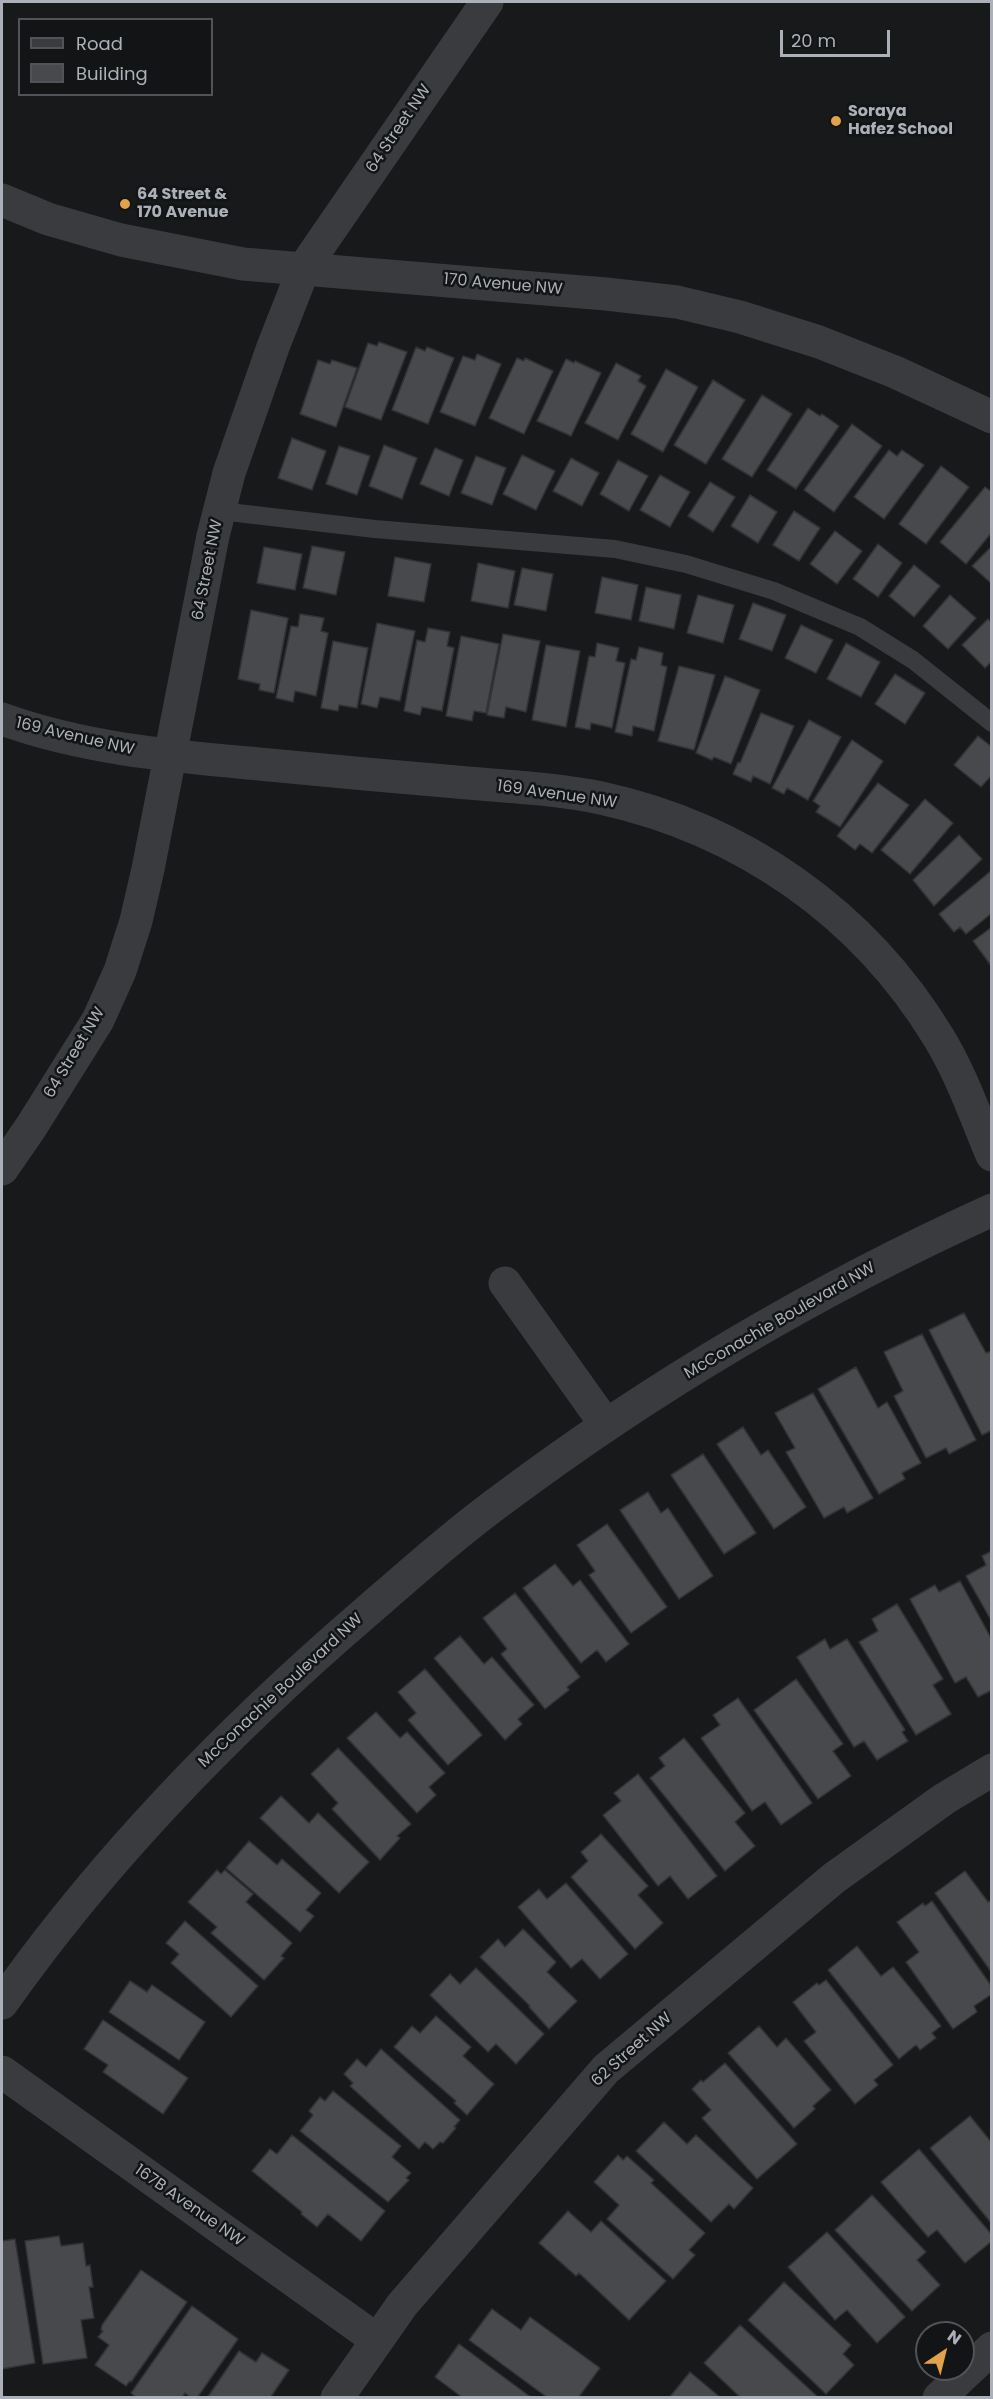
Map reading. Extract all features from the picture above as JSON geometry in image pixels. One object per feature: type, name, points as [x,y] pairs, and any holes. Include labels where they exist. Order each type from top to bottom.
[{"type":"street","name":"64 Street NW","points":[[2,1169],[98,1020],[120,971],[136,921],[220,511],[247,415],[304,268],[487,2]]},
{"type":"street","name":"170 Avenue NW","points":[[2,200],[48,219],[121,240],[243,264],[676,302],[740,317],[819,342],[895,372],[992,417]]},
{"type":"street","name":"169 Avenue NW","points":[[2,719],[76,741],[170,756],[536,789],[601,798],[667,817],[737,846],[798,884],[863,939],[907,992],[939,1039],[964,1088],[992,1155]]},
{"type":"street","name":"McConachie Boulevard NW","points":[[2,2003],[144,1824],[240,1726],[305,1664],[503,1498],[606,1425],[817,1296],[932,1237],[992,1210]]},
{"type":"street","points":[[505,1283],[606,1425]]},
{"type":"street","name":"62 Street NW","points":[[337,2397],[402,2305],[606,2069],[834,1878],[944,1799],[992,1770]]},
{"type":"street","name":"167B Avenue NW","points":[[2,2072],[377,2340]]},
{"type":"street","points":[[939,2397],[992,2348]]},
{"type":"lane","points":[[220,511],[375,530],[615,549],[686,564],[774,591],[860,627],[913,660],[992,723]]},
{"type":"building","points":[[379,342],[407,352],[381,420],[345,407],[368,343],[377,346]]},
{"type":"building","points":[[416,347],[425,351],[427,347],[454,358],[428,424],[392,410]]},
{"type":"building","points":[[477,354],[501,364],[475,426],[440,412],[463,356],[475,360]]},
{"type":"building","points":[[517,358],[524,361],[525,358],[553,371],[524,434],[489,418]]},
{"type":"building","points":[[566,359],[601,373],[571,436],[537,421]]},
{"type":"building","points":[[318,360],[330,364],[332,360],[357,368],[336,427],[300,414]]},
{"type":"building","points":[[616,363],[641,376],[638,381],[646,386],[618,440],[585,423]]},
{"type":"building","points":[[666,369],[698,387],[663,452],[631,434]]},
{"type":"building","points":[[713,380],[745,400],[706,464],[674,445]]},
{"type":"building","points":[[762,395],[792,414],[752,477],[722,459]]},
{"type":"building","points":[[808,408],[820,416],[822,414],[839,426],[796,489],[767,470]]},
{"type":"building","points":[[852,424],[882,446],[834,512],[804,490]]},
{"type":"building","points":[[292,438],[326,451],[312,490],[278,478]]},
{"type":"building","points":[[384,445],[417,458],[402,499],[369,486]]},
{"type":"building","points":[[339,446],[370,456],[357,495],[326,484]]},
{"type":"building","points":[[435,448],[463,460],[449,496],[420,484]]},
{"type":"building","points":[[889,450],[897,456],[902,450],[924,465],[884,519],[854,497]]},
{"type":"building","points":[[522,455],[555,471],[536,510],[503,494]]},
{"type":"building","points":[[476,456],[506,468],[492,505],[461,493]]},
{"type":"building","points":[[571,458],[599,473],[582,506],[553,491]]},
{"type":"building","points":[[618,460],[648,476],[629,511],[600,494]]},
{"type":"building","points":[[941,466],[969,487],[926,544],[899,524]]},
{"type":"building","points":[[660,475],[690,492],[670,527],[640,510]]},
{"type":"building","points":[[710,482],[735,497],[713,532],[688,516]]},
{"type":"building","points":[[985,487],[992,492],[992,532],[966,564],[940,542]]},
{"type":"building","points":[[750,495],[777,512],[758,543],[731,526]]},
{"type":"building","points":[[794,511],[820,528],[799,561],[773,545]]},
{"type":"building","points":[[835,531],[862,551],[837,584],[810,564]]},
{"type":"building","points":[[878,544],[902,563],[878,597],[853,579]]},
{"type":"building","points":[[312,546],[345,552],[336,595],[303,588]]},
{"type":"building","points":[[992,546],[992,584],[972,566]]},
{"type":"building","points":[[264,547],[302,554],[295,590],[257,583]]},
{"type":"building","points":[[395,557],[431,564],[424,602],[388,596]]},
{"type":"building","points":[[478,563],[515,571],[508,608],[471,601]]},
{"type":"building","points":[[914,565],[940,586],[914,617],[889,596]]},
{"type":"building","points":[[522,568],[553,574],[546,611],[514,605]]},
{"type":"building","points":[[602,577],[638,585],[631,620],[595,613]]},
{"type":"building","points":[[646,587],[681,595],[674,629],[639,621]]},
{"type":"building","points":[[698,595],[734,605],[723,643],[687,633]]},
{"type":"building","points":[[950,595],[976,618],[948,649],[923,626]]},
{"type":"building","points":[[753,603],[786,615],[772,651],[739,639]]},
{"type":"building","points":[[251,610],[288,618],[274,693],[259,690],[260,684],[238,679]]},
{"type":"building","points":[[300,614],[324,618],[321,631],[328,633],[316,696],[295,691],[293,702],[276,698],[291,626],[298,627]]},
{"type":"building","points":[[988,619],[992,623],[992,661],[985,668],[962,645]]},
{"type":"building","points":[[377,623],[415,631],[400,701],[380,697],[377,708],[361,704]]},
{"type":"building","points":[[801,625],[833,640],[816,673],[785,658]]},
{"type":"building","points":[[428,628],[450,632],[447,646],[454,648],[442,711],[422,707],[420,715],[404,711],[417,640],[425,642]]},
{"type":"building","points":[[503,634],[540,641],[526,712],[506,707],[504,718],[487,715]]},
{"type":"building","points":[[461,636],[499,644],[486,713],[474,711],[472,721],[446,716]]},
{"type":"building","points":[[333,641],[368,648],[357,708],[339,705],[338,711],[321,708]]},
{"type":"building","points":[[597,643],[619,648],[616,661],[625,663],[612,728],[591,723],[590,730],[575,727],[589,656],[595,657]]},
{"type":"building","points":[[846,643],[880,662],[861,697],[827,679]]},
{"type":"building","points":[[546,645],[580,651],[566,727],[532,720]]},
{"type":"building","points":[[639,647],[663,653],[661,665],[667,667],[654,731],[633,726],[632,736],[615,732],[631,659],[636,660]]},
{"type":"building","points":[[679,666],[715,675],[694,750],[658,741]]},
{"type":"building","points":[[895,674],[925,693],[905,724],[875,704]]},
{"type":"building","points":[[725,676],[760,690],[731,764],[714,757],[712,760],[696,753]]},
{"type":"building","points":[[761,713],[794,726],[770,784],[753,776],[751,782],[733,774]]},
{"type":"building","points":[[809,720],[841,737],[808,800],[787,788],[784,794],[772,788]]},
{"type":"building","points":[[978,736],[992,747],[992,775],[981,787],[954,765]]},
{"type":"building","points":[[852,740],[883,761],[840,827],[816,812],[820,806],[813,801]]},
{"type":"building","points":[[878,783],[909,805],[872,853],[860,844],[855,850],[837,836]]},
{"type":"building","points":[[925,799],[953,823],[910,874],[881,850]]},
{"type":"building","points":[[959,835],[982,859],[934,906],[913,880]]},
{"type":"building","points":[[992,870],[992,913],[966,934],[960,927],[954,932],[939,914]]},
{"type":"building","points":[[992,927],[992,967],[973,941]]},
{"type":"building","points":[[964,1313],[986,1353],[992,1351],[992,1430],[982,1435],[929,1330]]},
{"type":"building","points":[[922,1334],[976,1440],[949,1454],[946,1448],[926,1458],[894,1396],[903,1391],[884,1352]]},
{"type":"building","points":[[856,1367],[878,1408],[887,1402],[921,1463],[902,1473],[905,1479],[879,1494],[818,1389]]},
{"type":"building","points":[[813,1393],[873,1498],[847,1513],[844,1507],[824,1518],[786,1452],[795,1448],[775,1413]]},
{"type":"building","points":[[743,1427],[761,1455],[768,1450],[806,1507],[774,1529],[717,1444]]},
{"type":"building","points":[[703,1454],[756,1533],[724,1554],[671,1475]]},
{"type":"building","points":[[648,1492],[661,1513],[668,1508],[713,1576],[679,1599],[620,1510]]},
{"type":"building","points":[[607,1524],[667,1607],[631,1633],[589,1575],[595,1571],[577,1545]]},
{"type":"building","points":[[992,1551],[992,1622],[966,1576],[986,1565],[982,1556]]},
{"type":"building","points":[[555,1564],[573,1586],[580,1580],[629,1644],[606,1662],[597,1650],[581,1663],[523,1588]]},
{"type":"building","points":[[960,1581],[992,1640],[992,1690],[978,1697],[966,1677],[955,1683],[910,1599],[935,1585],[939,1592]]},
{"type":"building","points":[[515,1593],[580,1677],[567,1687],[569,1690],[545,1709],[501,1654],[507,1649],[483,1618]]},
{"type":"building","points":[[897,1604],[943,1679],[933,1685],[951,1714],[916,1735],[859,1642],[878,1631],[872,1619]]},
{"type":"building","points":[[460,1636],[484,1664],[492,1657],[534,1705],[518,1719],[522,1724],[505,1740],[434,1658]]},
{"type":"building","points":[[825,1639],[830,1649],[847,1639],[905,1730],[902,1732],[908,1741],[877,1760],[864,1741],[854,1747],[797,1657]]},
{"type":"building","points":[[425,1669],[482,1735],[448,1765],[408,1720],[416,1713],[398,1692]]},
{"type":"building","points":[[796,1679],[843,1744],[833,1751],[851,1776],[818,1799],[754,1710]]},
{"type":"building","points":[[738,1698],[812,1803],[781,1825],[765,1802],[752,1811],[701,1738],[720,1725],[713,1715]]},
{"type":"building","points":[[376,1712],[400,1738],[407,1732],[445,1773],[429,1787],[436,1795],[417,1813],[347,1738]]},
{"type":"building","points":[[684,1738],[745,1813],[735,1822],[755,1846],[725,1871],[650,1778],[665,1766],[659,1758]]},
{"type":"building","points":[[338,1748],[411,1824],[397,1836],[400,1838],[380,1860],[332,1809],[338,1803],[311,1774]]},
{"type":"building","points":[[638,1774],[717,1876],[688,1899],[670,1876],[658,1886],[603,1815],[621,1801],[614,1793]]},
{"type":"building","points":[[281,1796],[309,1823],[318,1813],[369,1862],[339,1893],[260,1818]]},
{"type":"building","points":[[601,1834],[648,1886],[638,1895],[663,1923],[635,1949],[571,1877],[588,1861],[581,1852]]},
{"type":"building","points":[[249,1841],[277,1865],[282,1859],[321,1893],[306,1910],[314,1916],[300,1932],[226,1868]]},
{"type":"building","points":[[217,1870],[221,1874],[225,1870],[253,1894],[246,1902],[292,1943],[281,1956],[284,1958],[264,1980],[211,1933],[217,1927],[188,1902]]},
{"type":"building","points":[[965,1871],[988,1902],[992,1900],[992,1973],[935,1893]]},
{"type":"building","points":[[566,1883],[628,1954],[600,1979],[582,1959],[571,1968],[518,1907],[539,1889],[547,1899]]},
{"type":"building","points":[[932,1901],[992,1987],[992,1994],[974,2006],[977,2012],[953,2029],[906,1962],[919,1952],[897,1922],[923,1903],[925,1906]]},
{"type":"building","points":[[185,1921],[258,1986],[231,2017],[171,1963],[179,1954],[166,1943]]},
{"type":"building","points":[[523,1929],[556,1962],[547,1972],[577,2001],[549,2029],[530,2006],[480,1957],[498,1939],[505,1947]]},
{"type":"building","points":[[857,1946],[881,1976],[893,1967],[941,2026],[932,2033],[936,2038],[920,2050],[916,2045],[899,2059],[828,1970]]},
{"type":"building","points":[[476,1968],[544,2034],[516,2064],[496,2044],[488,2052],[430,1995],[450,1974],[460,1984]]},
{"type":"building","points":[[826,1980],[893,2065],[874,2080],[878,2085],[855,2104],[804,2041],[816,2032],[793,2002],[817,1983],[819,1985]]},
{"type":"building","points":[[130,1981],[147,1992],[152,1985],[205,2022],[179,2060],[109,2012]]},
{"type":"building","points":[[436,2016],[471,2047],[463,2056],[494,2084],[467,2115],[454,2103],[456,2101],[394,2047],[412,2026],[420,2033]]},
{"type":"building","points":[[103,2020],[188,2078],[163,2114],[103,2072],[108,2065],[84,2049]]},
{"type":"building","points":[[759,2026],[777,2047],[786,2038],[831,2090],[794,2128],[728,2053]]},
{"type":"building","points":[[381,2049],[460,2120],[443,2143],[440,2142],[433,2149],[425,2142],[419,2149],[350,2086],[353,2083],[344,2074],[357,2059],[366,2067]]},
{"type":"building","points":[[725,2063],[797,2144],[757,2179],[702,2118],[711,2110],[692,2089]]},
{"type":"building","points":[[333,2091],[401,2146],[392,2157],[411,2173],[406,2178],[409,2180],[388,2202],[300,2131],[313,2115],[309,2111],[320,2097],[325,2101]]},
{"type":"building","points":[[970,2116],[992,2143],[992,2224],[930,2148]]},
{"type":"building","points":[[664,2122],[687,2144],[696,2135],[753,2188],[734,2209],[729,2204],[711,2222],[636,2151]]},
{"type":"building","points":[[292,2135],[385,2211],[361,2241],[328,2214],[317,2227],[252,2171],[270,2149],[277,2154]]},
{"type":"building","points":[[919,2149],[992,2235],[992,2241],[965,2263],[937,2230],[928,2237],[881,2182]]},
{"type":"building","points":[[618,2155],[623,2160],[627,2156],[654,2180],[651,2183],[705,2233],[689,2250],[695,2255],[673,2279],[607,2219],[619,2205],[594,2182]]},
{"type":"building","points":[[872,2195],[926,2252],[917,2260],[940,2285],[912,2311],[835,2230]]},
{"type":"building","points":[[568,2211],[591,2232],[601,2221],[666,2281],[629,2320],[579,2273],[576,2276],[539,2243]]},
{"type":"building","points":[[827,2232],[905,2317],[877,2343],[847,2310],[835,2320],[788,2267]]},
{"type":"building","points":[[59,2236],[61,2246],[83,2243],[86,2266],[90,2265],[93,2287],[89,2287],[94,2318],[81,2320],[87,2358],[43,2364],[25,2241]]},
{"type":"building","points":[[15,2239],[35,2363],[2,2369],[2,2241]]},
{"type":"building","points":[[141,2270],[187,2302],[126,2386],[95,2365],[109,2345],[98,2337],[103,2331],[101,2330],[102,2325]]},
{"type":"building","points":[[784,2282],[851,2345],[843,2354],[854,2365],[826,2394],[748,2320]]},
{"type":"building","points":[[192,2306],[238,2339],[197,2398],[191,2398],[185,2393],[182,2398],[137,2398],[131,2393]]},
{"type":"building","points":[[492,2309],[521,2330],[530,2317],[600,2368],[578,2398],[548,2398],[469,2340]]},
{"type":"building","points":[[740,2325],[819,2398],[741,2398],[704,2363]]},
{"type":"building","points":[[459,2344],[532,2398],[463,2398],[435,2377]]},
{"type":"building","points":[[239,2351],[256,2362],[262,2353],[289,2370],[270,2398],[207,2398]]},
{"type":"building","points":[[690,2372],[721,2398],[669,2398]]},
{"type":"place","name":"Soraya Hafez School","points":[[836,121]]},
{"type":"place","name":"64 Street & 170 Avenue","points":[[125,204]]}]
